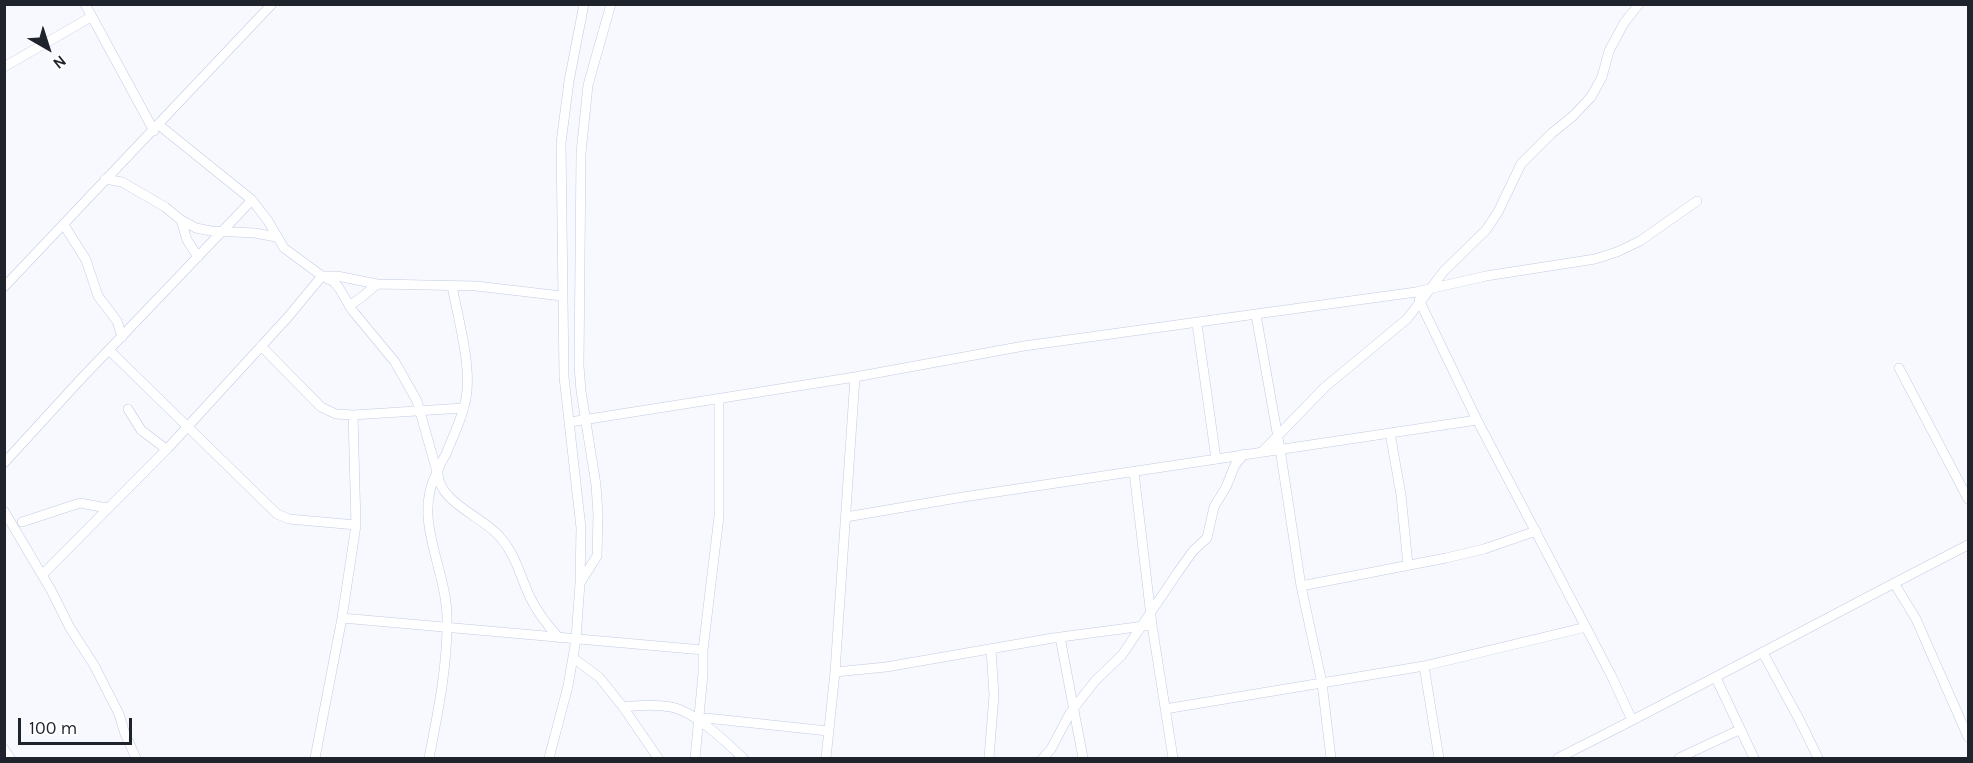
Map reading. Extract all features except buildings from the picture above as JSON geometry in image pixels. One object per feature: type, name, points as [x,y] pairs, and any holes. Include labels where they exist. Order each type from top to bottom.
[{"type":"street","points":[[85,4],[156,128],[252,200],[287,252],[321,276],[334,282],[349,306],[395,362],[417,401],[444,493],[483,521],[508,546],[531,599],[559,638]]},
{"type":"street","points":[[4,287],[272,4]]},
{"type":"street","points":[[549,759],[573,658],[580,584],[581,528],[564,377],[561,143],[569,81],[584,4]]},
{"type":"street","points":[[580,584],[597,556],[599,542],[596,485],[579,366],[581,153],[588,85],[611,4]]},
{"type":"street","points":[[570,422],[719,400],[1024,346],[1197,324],[1332,303],[1418,297],[1430,289],[1444,271],[1486,230],[1494,219],[1521,164],[1591,98],[1602,77],[1609,51],[1624,23],[1639,4]]},
{"type":"street","points":[[4,67],[91,17]]},
{"type":"street","points":[[105,180],[122,182],[165,207],[182,220],[203,230],[224,230],[276,237]]},
{"type":"street","points":[[4,463],[252,200]]},
{"type":"street","points":[[1430,289],[1486,276],[1595,259],[1617,252],[1640,241],[1697,201]]},
{"type":"street","points":[[182,220],[187,240],[198,257]]},
{"type":"street","points":[[63,225],[86,260],[98,296],[117,321],[122,337]]},
{"type":"street","points":[[321,276],[337,276],[377,284],[476,286],[562,296]]},
{"type":"street","points":[[42,575],[166,449],[288,318],[321,276]]},
{"type":"street","points":[[349,306],[377,284]]},
{"type":"street","points":[[429,759],[442,680],[446,628],[445,603],[428,519],[429,489],[463,408],[467,392],[467,373],[452,286]]},
{"type":"street","points":[[1418,297],[1477,420],[1586,627],[1632,720]]},
{"type":"street","points":[[1263,452],[1325,387],[1407,319],[1418,297]]},
{"type":"street","points":[[1256,315],[1301,586],[1322,683],[1330,735],[1331,759]]},
{"type":"street","points":[[1197,324],[1216,459]]},
{"type":"street","points":[[261,346],[321,407],[336,414],[419,412],[463,408]]},
{"type":"street","points":[[109,350],[277,514],[289,519],[356,525]]},
{"type":"street","points":[[1899,368],[1968,499]]},
{"type":"street","points":[[826,759],[835,672],[855,377]]},
{"type":"street","points":[[695,759],[704,674],[703,650],[719,516],[719,400]]},
{"type":"street","points":[[128,409],[141,430],[166,449]]},
{"type":"street","points":[[315,759],[342,618],[356,525],[356,453],[353,415]]},
{"type":"street","points":[[846,517],[963,497],[1477,420]]},
{"type":"street","points":[[1390,433],[1401,495],[1408,565]]},
{"type":"street","points":[[1043,759],[1074,708],[1100,676],[1122,655],[1193,551],[1207,538],[1214,507],[1226,487],[1234,465],[1244,454]]},
{"type":"street","points":[[1134,472],[1152,625],[1173,759]]},
{"type":"street","points":[[22,522],[80,502],[107,508]]},
{"type":"street","points":[[4,509],[18,516],[22,522],[23,542]]},
{"type":"street","points":[[4,509],[51,590],[70,628],[105,685],[136,759]]},
{"type":"street","points":[[1301,586],[1484,549],[1536,531]]},
{"type":"street","points":[[1558,759],[1968,545]]},
{"type":"street","points":[[1894,583],[1916,619],[1968,737]]},
{"type":"street","points":[[342,618],[703,650]]},
{"type":"street","points":[[835,672],[886,668],[991,649],[1152,625]]},
{"type":"street","points":[[1165,709],[1424,666],[1586,627]]},
{"type":"street","points":[[1060,638],[1083,759]]},
{"type":"street","points":[[989,759],[994,695],[991,649]]},
{"type":"street","points":[[1763,653],[1818,759]]},
{"type":"street","points":[[573,658],[599,677],[623,707],[658,759]]},
{"type":"street","points":[[1424,666],[1439,759]]},
{"type":"street","points":[[1716,678],[1754,759]]},
{"type":"street","points":[[623,707],[644,705],[671,707],[698,720],[743,759]]},
{"type":"street","points":[[698,720],[706,718],[828,730]]},
{"type":"street","points":[[1679,759],[1739,730]]},
{"type":"street","points":[[4,749],[10,759]]}]
